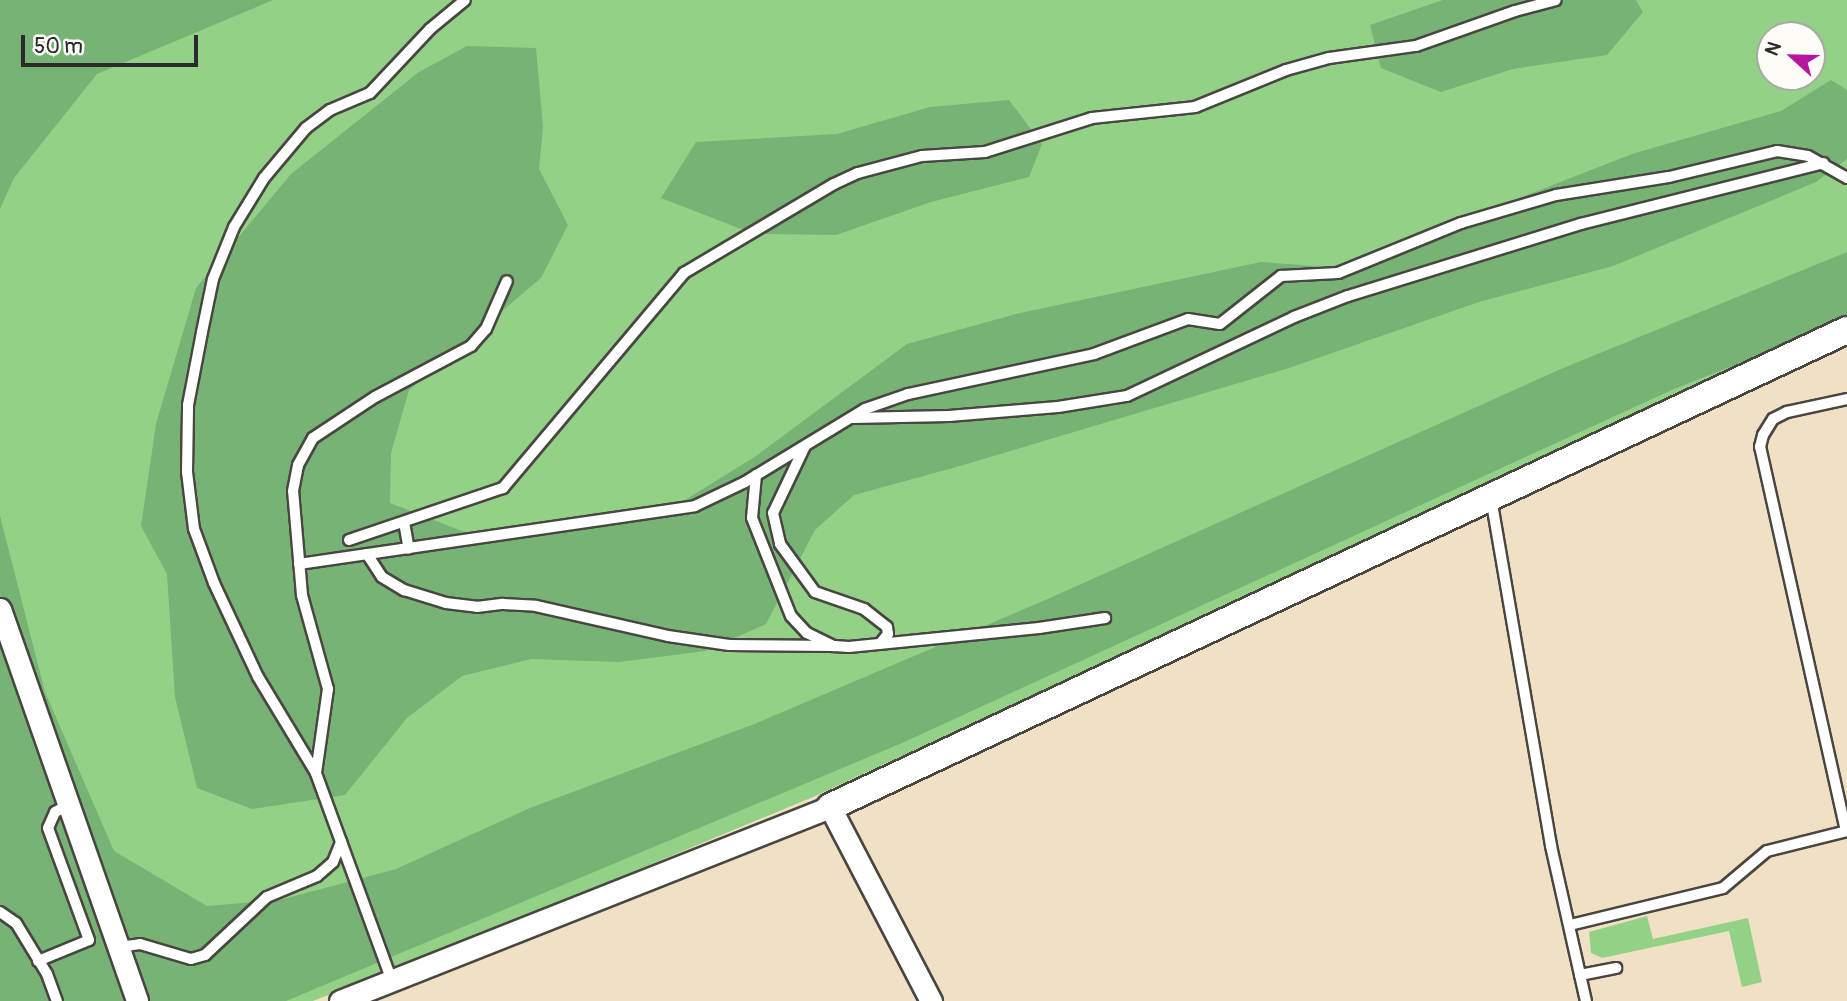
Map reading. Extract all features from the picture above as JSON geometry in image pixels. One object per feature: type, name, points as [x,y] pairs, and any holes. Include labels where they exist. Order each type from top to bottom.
[{"type":"street","points":[[340,1001],[830,807],[1847,330]]},
{"type":"street","points":[[0,609],[137,1001]]},
{"type":"street","points":[[830,807],[931,1001]]},
{"type":"lane","points":[[392,981],[316,773],[258,677],[214,583],[194,529],[187,472],[188,405],[213,279],[234,226],[264,178],[306,128],[330,110],[370,93],[430,29],[465,0]]},
{"type":"lane","points":[[349,540],[503,488],[684,273],[834,184],[858,173],[922,156],[985,152],[1092,118],[1195,107],[1286,70],[1329,58],[1416,46],[1515,11],[1556,0]]},
{"type":"lane","points":[[299,564],[695,506],[756,475],[865,409],[908,394],[1094,354],[1188,319],[1220,324],[1281,276],[1338,273],[1461,223],[1556,195],[1668,177],[1777,151],[1808,156],[1847,178]]},
{"type":"lane","points":[[849,418],[963,415],[1058,407],[1127,396],[1294,317],[1348,296],[1581,225],[1823,163]]},
{"type":"lane","points":[[316,773],[328,689],[302,595],[293,491],[298,465],[313,438],[374,397],[471,345],[486,329],[507,281]]},
{"type":"lane","points":[[1570,925],[1723,888],[1767,851],[1846,831],[1760,447],[1763,435],[1773,419],[1787,412],[1847,399]]},
{"type":"lane","points":[[806,445],[773,513],[780,544],[814,592],[864,609],[887,627],[888,634],[880,644]]},
{"type":"lane","points":[[756,475],[752,519],[791,616],[807,633],[834,646]]},
{"type":"lane","points":[[1490,497],[1551,846],[1586,1001]]},
{"type":"lane","points":[[404,522],[409,548]]},
{"type":"lane","points":[[367,555],[382,578],[404,590],[446,603],[477,607],[503,604],[536,606],[668,636],[729,645],[880,644],[1105,618]]},
{"type":"lane","points":[[38,961],[89,940],[48,828],[55,812],[69,806]]},
{"type":"lane","points":[[118,947],[140,944],[191,960],[205,955],[267,897],[317,876],[333,862],[341,842]]},
{"type":"lane","points":[[0,912],[16,923],[57,1001]]},
{"type":"lane","points":[[1580,975],[1616,968]]},
{"type":"green space","points":[[0,0],[1847,0],[1847,319],[813,797],[471,939],[313,1001],[148,1001],[0,597]]},
{"type":"green space","points":[[0,0],[273,0],[97,74],[14,178],[0,209]]},
{"type":"green space","points":[[1443,0],[1636,0],[1643,12],[1607,55],[1513,69],[1441,92],[1381,68],[1370,25]]},
{"type":"green space","points":[[467,46],[536,48],[543,127],[539,169],[568,225],[541,278],[409,390],[391,453],[390,503],[467,533],[656,518],[756,456],[907,344],[1020,313],[1261,262],[1341,268],[1632,154],[1781,111],[1813,91],[1826,91],[1826,83],[1831,80],[1847,90],[1847,159],[1816,182],[1613,266],[1479,302],[1289,368],[854,495],[815,530],[766,624],[705,651],[619,662],[531,659],[462,676],[407,718],[345,795],[252,809],[197,788],[175,697],[167,574],[141,526],[156,424],[196,288],[291,174],[419,72]]},
{"type":"green space","points":[[1009,100],[1042,144],[1029,177],[931,202],[836,235],[754,234],[661,198],[696,142],[837,134],[930,107]]},
{"type":"green space","points":[[1847,252],[1847,321],[1674,389],[902,743],[286,1001],[0,1001],[0,516],[45,692],[114,851],[207,906],[280,900],[396,869],[530,808],[757,723],[1050,598],[1561,369]]},
{"type":"green space","points":[[1647,916],[1653,939],[1748,918],[1762,982],[1742,987],[1729,931],[1602,958],[1591,953],[1589,932]]}]
